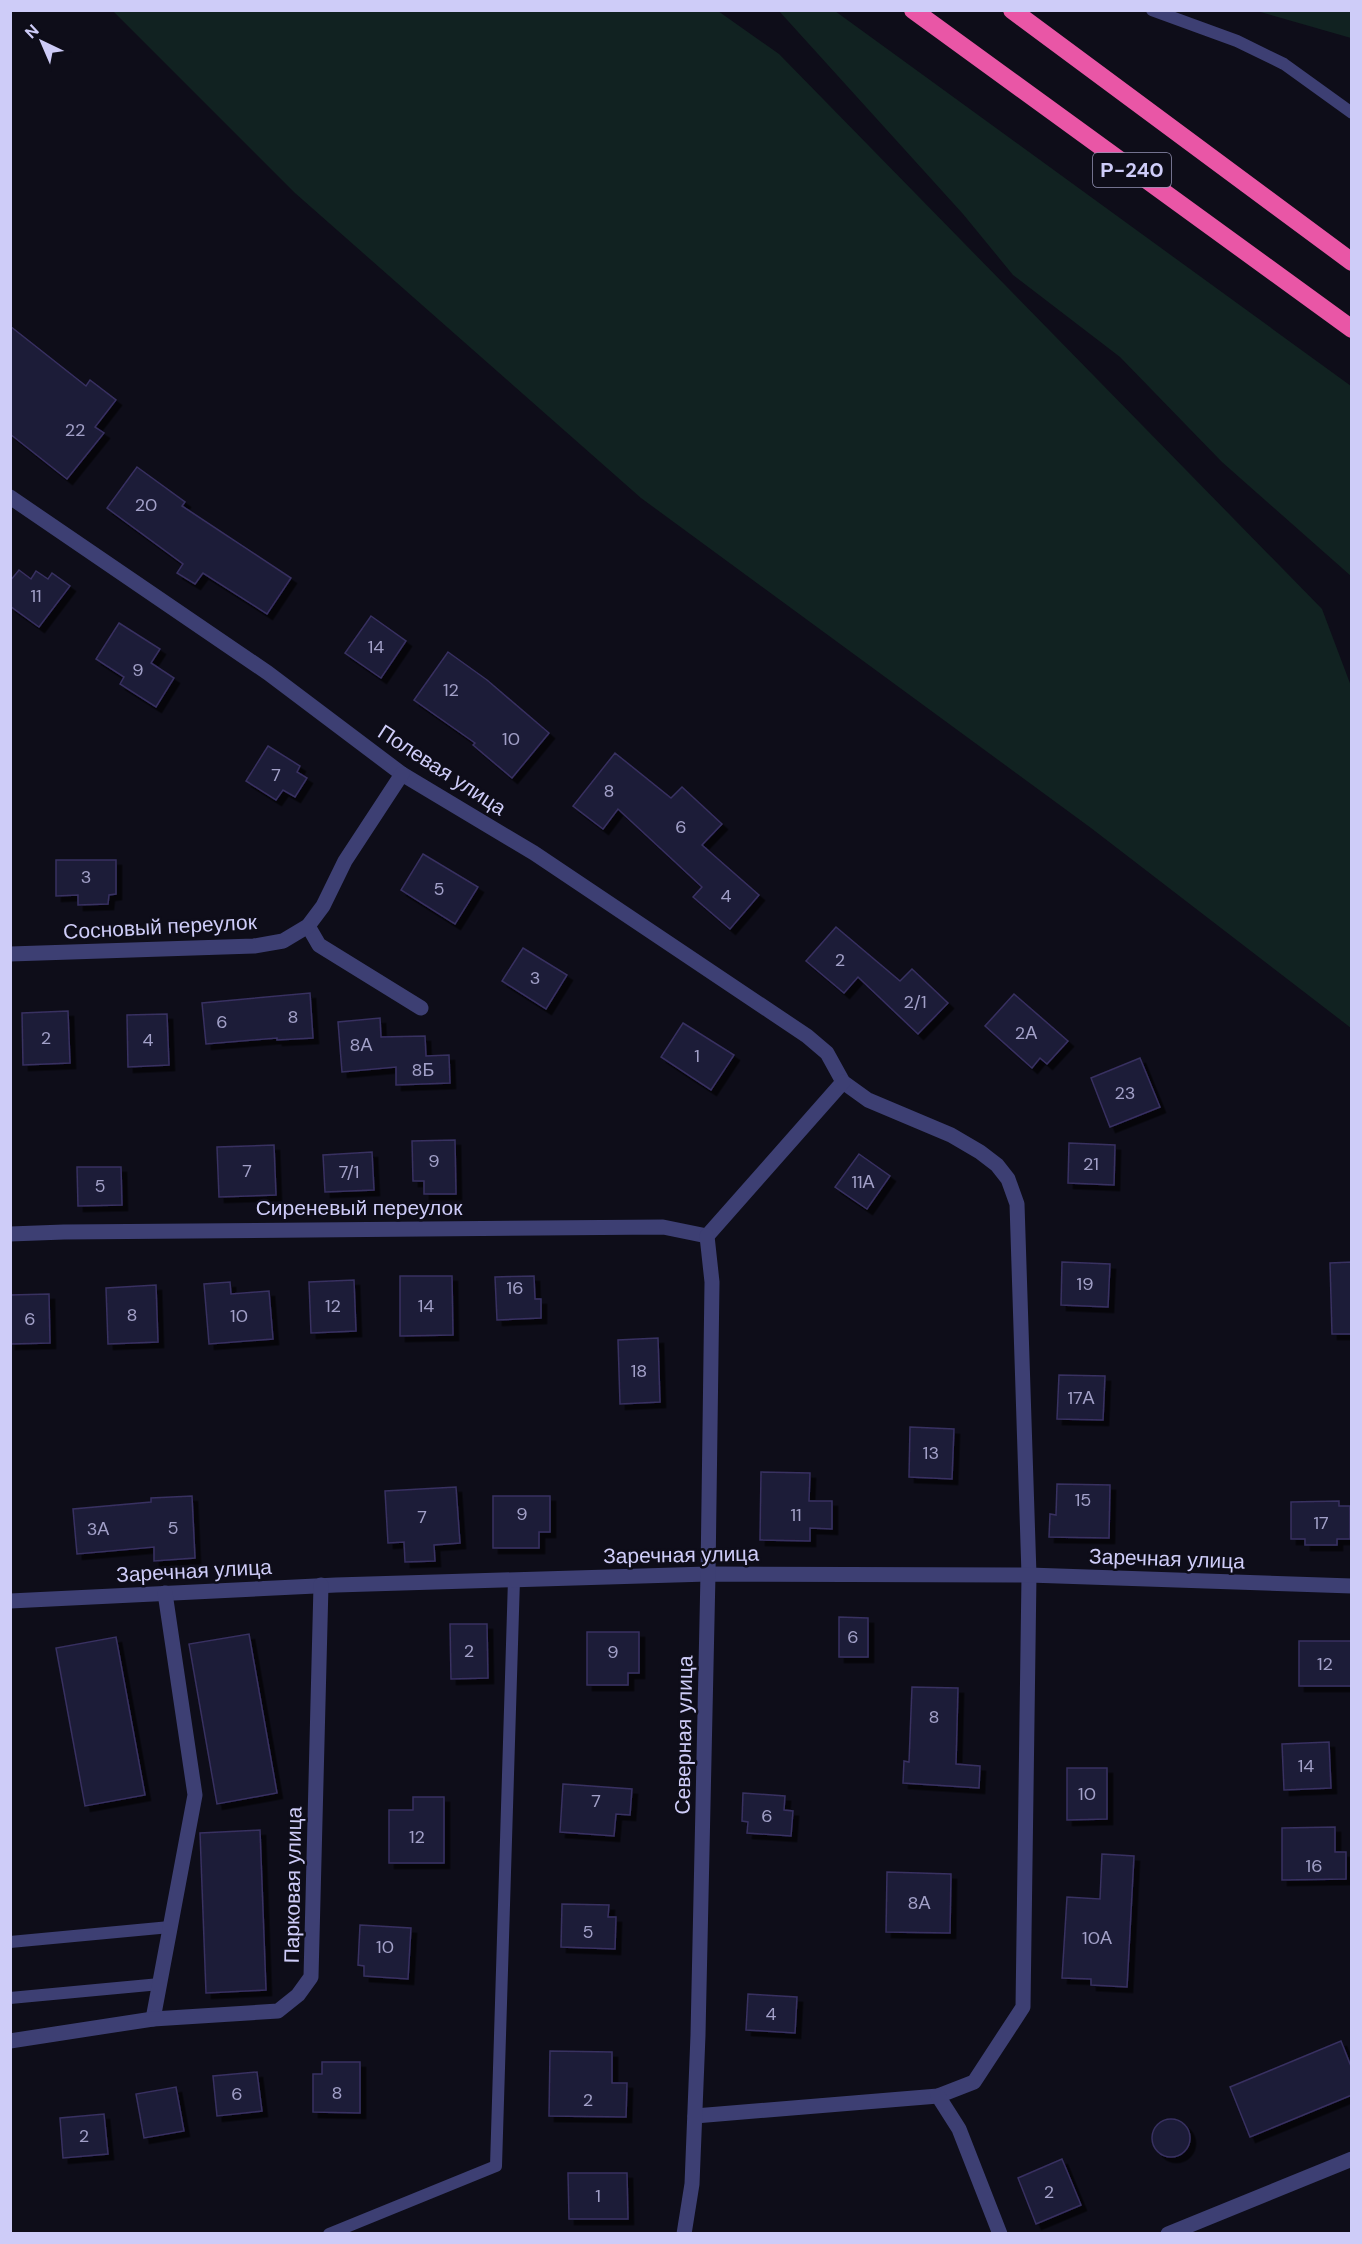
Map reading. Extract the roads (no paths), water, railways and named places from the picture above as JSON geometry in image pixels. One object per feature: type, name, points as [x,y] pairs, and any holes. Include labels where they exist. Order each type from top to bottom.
[{"type":"highway","name":"Р-240","points":[[913,10],[1352,329]]},
{"type":"highway","name":"Р-240","points":[[1012,10],[1352,262]]},
{"type":"street","name":"Полевая улица","points":[[10,497],[268,673],[402,774],[534,853],[807,1036],[827,1053],[843,1082]]},
{"type":"street","name":"Сосновый переулок","points":[[10,954],[254,946],[283,940],[308,926],[323,906],[345,861],[402,774]]},
{"type":"street","points":[[308,926],[319,945],[421,1008]]},
{"type":"street","points":[[695,2116],[938,2096],[974,2082],[1023,2007],[1029,1575],[1017,1204],[1008,1179],[997,1165],[951,1135],[868,1100],[843,1082],[707,1236]]},
{"type":"street","name":"Сиреневый переулок","points":[[10,1234],[663,1227],[707,1236]]},
{"type":"street","name":"Северная улица","points":[[684,2234],[692,2184],[695,2116],[708,1574],[712,1282],[707,1236]]},
{"type":"street","name":"Заречная улица","points":[[10,1601],[321,1585],[708,1574],[1029,1575],[1352,1587]]},
{"type":"street","name":"Парковая улица","points":[[10,2041],[153,2019],[278,2011],[298,1995],[311,1977],[321,1585]]},
{"type":"street","points":[[153,2019],[195,1795],[165,1593]]},
{"type":"street","points":[[938,2096],[959,2129],[1000,2234]]},
{"type":"street","points":[[1168,2234],[1352,2159]]},
{"type":"lane","points":[[1152,10],[1237,41],[1284,64],[1350,110]]},
{"type":"lane","points":[[329,2234],[496,2166],[514,1579]]},
{"type":"lane","points":[[10,1942],[170,1927]]},
{"type":"lane","points":[[10,1998],[160,1984]]}]
